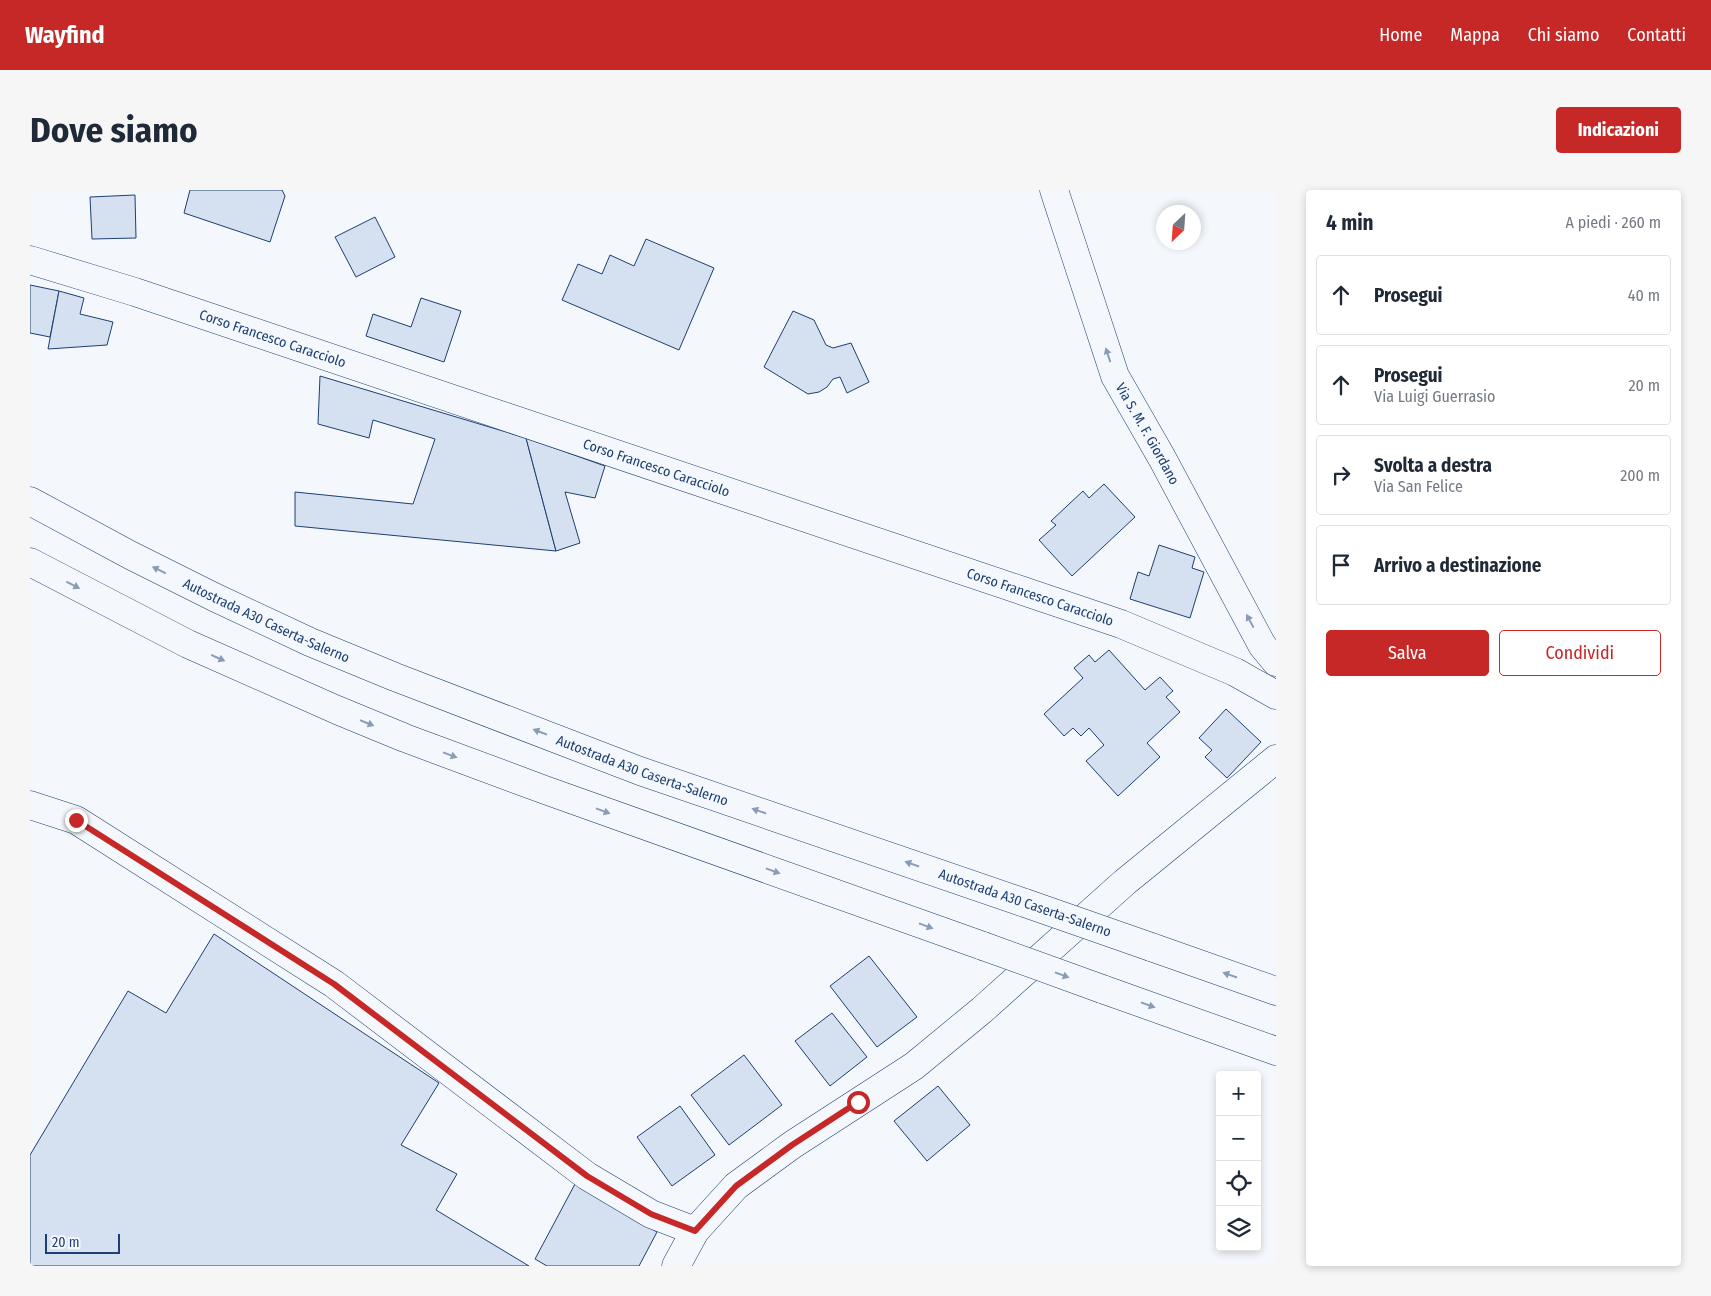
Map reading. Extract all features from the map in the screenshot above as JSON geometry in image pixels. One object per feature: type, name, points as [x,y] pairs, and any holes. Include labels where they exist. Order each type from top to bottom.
[{"type":"main road","name":"Via S. M. F. Giordano","points":[[1054,190],[1115,376],[1162,458],[1262,645],[1276,662]]},
{"type":"main road","name":"Corso Francesco Caracciolo","points":[[30,260],[153,299],[1121,624],[1235,672],[1276,695]]},
{"type":"main road","name":"Autostrada A30 Caserta-Salerno","points":[[30,501],[130,555],[214,597],[310,642],[395,677],[640,770],[1276,991]]},
{"type":"main road","points":[[30,562],[188,644],[336,710],[405,738],[554,794],[1276,1051]]},
{"type":"main road","points":[[676,1266],[695,1231],[736,1186],[792,1145],[914,1066],[982,1010],[1125,882],[1276,759]]},
{"type":"main road","points":[[30,805],[76,820],[325,979],[587,1176],[651,1214],[695,1231]]},
{"type":"building","points":[[190,190],[282,190],[285,196],[270,242],[184,213]]},
{"type":"building","points":[[135,195],[136,238],[92,239],[90,197]]},
{"type":"building","points":[[375,217],[395,257],[356,277],[335,237]]},
{"type":"building","points":[[646,239],[714,268],[679,350],[562,300],[578,264],[602,274],[610,255],[634,266]]},
{"type":"building","points":[[30,285],[59,291],[50,337],[30,333]]},
{"type":"building","points":[[59,291],[84,298],[80,314],[113,322],[107,345],[48,349]]},
{"type":"building","points":[[421,298],[461,311],[444,362],[366,336],[373,314],[411,327]]},
{"type":"building","points":[[793,311],[814,320],[826,345],[833,348],[851,343],[869,382],[847,393],[840,377],[833,379],[827,387],[819,392],[808,394],[764,367]]},
{"type":"building","points":[[320,376],[526,438],[556,551],[295,526],[295,492],[413,504],[435,439],[373,420],[369,438],[318,424]]},
{"type":"building","points":[[526,438],[605,466],[595,498],[565,492],[580,543],[556,551]]},
{"type":"building","points":[[1104,484],[1135,517],[1072,576],[1039,540],[1056,525],[1051,521],[1083,491],[1089,498]]},
{"type":"building","points":[[1159,545],[1195,557],[1192,568],[1204,572],[1190,618],[1130,599],[1138,572],[1149,576]]},
{"type":"building","points":[[1109,650],[1145,690],[1160,677],[1173,691],[1166,697],[1180,712],[1147,743],[1160,757],[1118,796],[1086,761],[1104,745],[1089,728],[1081,736],[1073,728],[1064,736],[1044,714],[1083,678],[1074,668],[1089,655],[1095,662]]},
{"type":"building","points":[[1226,709],[1261,742],[1227,778],[1205,757],[1212,750],[1199,738]]},
{"type":"building","points":[[214,934],[439,1083],[401,1145],[457,1174],[436,1210],[529,1266],[30,1266],[30,1155],[128,991],[166,1013]]},
{"type":"building","points":[[869,956],[917,1017],[877,1047],[830,986]]},
{"type":"building","points":[[832,1013],[867,1057],[830,1086],[795,1041]]},
{"type":"building","points":[[744,1055],[782,1105],[729,1145],[691,1095]]},
{"type":"building","points":[[938,1086],[970,1125],[927,1161],[894,1121]]},
{"type":"building","points":[[680,1106],[715,1155],[672,1186],[637,1137]]},
{"type":"building","points":[[575,1184],[657,1232],[639,1266],[547,1266],[535,1259]]},
{"type":"route","points":[[76,820],[334,984],[587,1176],[651,1214],[695,1231],[736,1186],[792,1145],[858,1102]]}]
